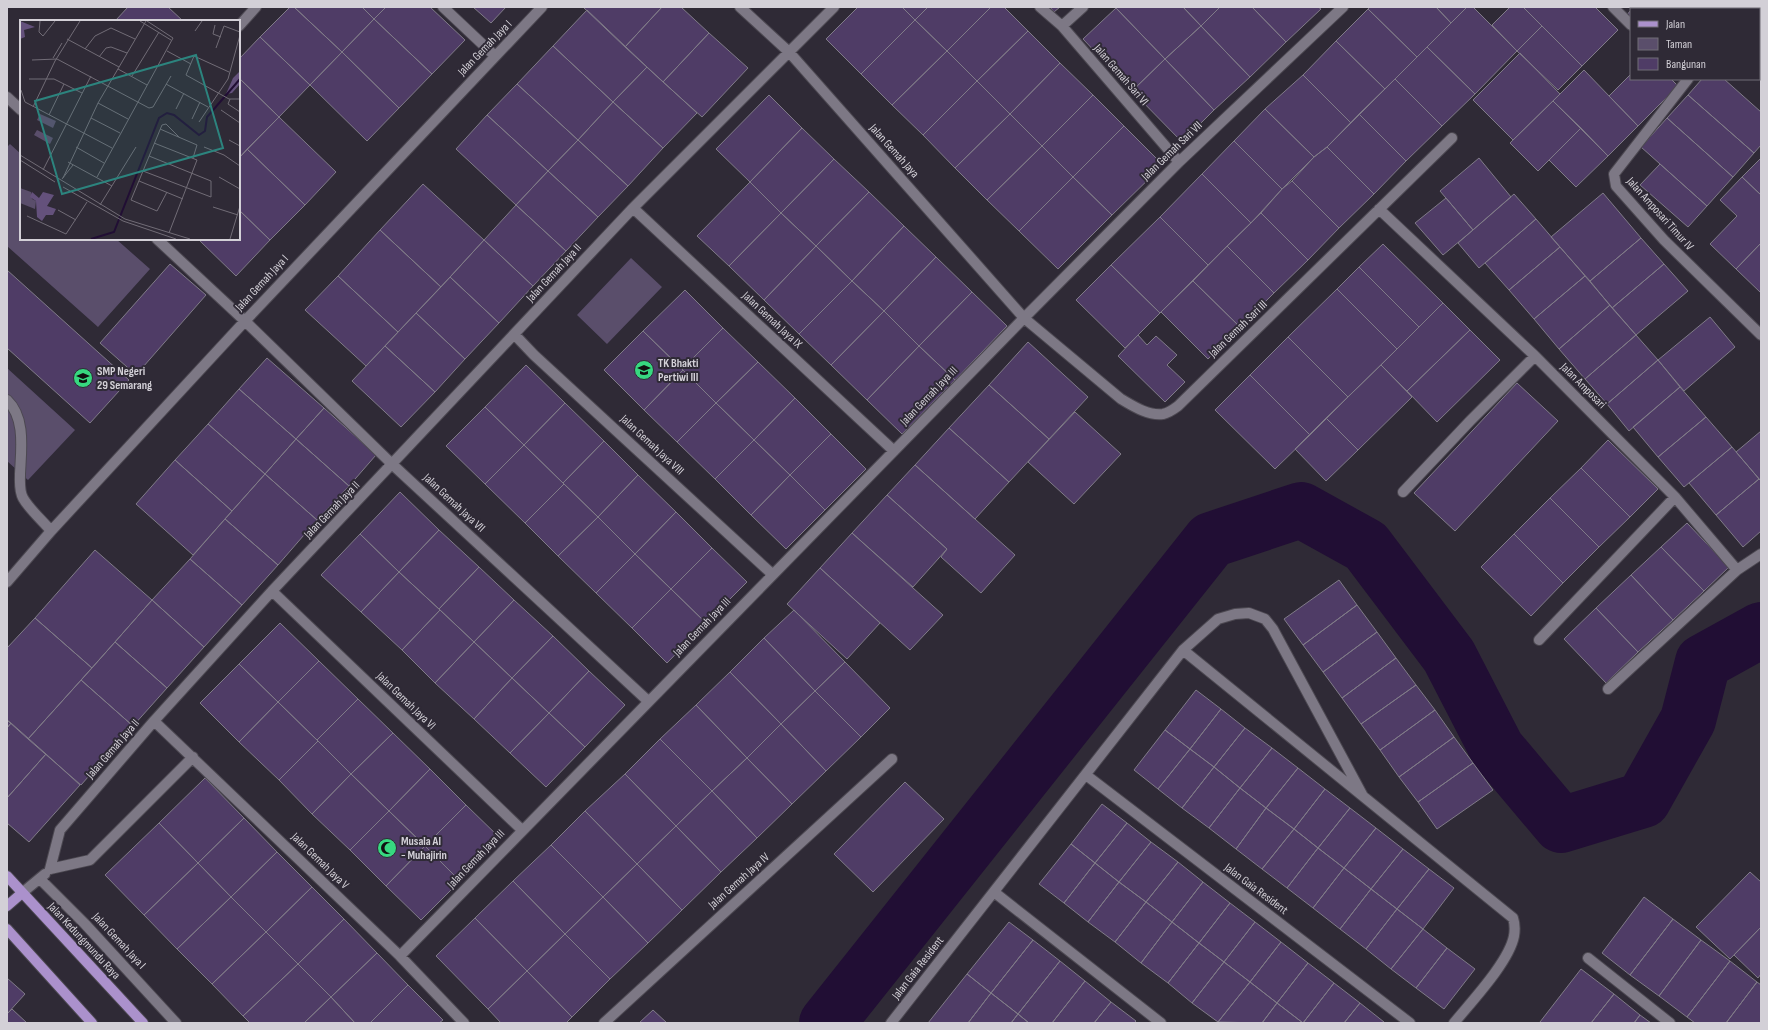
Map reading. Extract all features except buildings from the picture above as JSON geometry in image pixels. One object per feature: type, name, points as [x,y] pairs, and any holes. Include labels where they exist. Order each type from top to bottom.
[{"type":"main road","name":"Jalan Kedungmundu Raya","points":[[7,876],[22,894],[143,1023]]},
{"type":"main road","points":[[7,906],[22,894]]},
{"type":"main road","points":[[7,929],[92,1023]]},
{"type":"street","points":[[240,25],[256,7]]},
{"type":"street","points":[[443,7],[495,56]]},
{"type":"street","name":"Jalan Gemah Jaya I","points":[[7,582],[51,531],[245,321],[542,7]]},
{"type":"street","name":"Jalan Gemah Jaya","points":[[740,7],[789,52],[1024,318]]},
{"type":"street","name":"Jalan Gemah Jaya II","points":[[50,869],[60,830],[154,720],[272,591],[633,208],[834,7]]},
{"type":"street","name":"Jalan Gemah Sari VI","points":[[1040,7],[1062,26],[1179,162]]},
{"type":"street","points":[[1062,26],[1083,7]]},
{"type":"street","name":"Jalan Gemah Sari VII","points":[[1024,318],[1179,162],[1343,7]]},
{"type":"street","points":[[1613,7],[1630,24]]},
{"type":"street","name":"Jalan Amposari Timur IV","points":[[1686,80],[1614,174],[1616,186],[1664,240],[1761,335]]},
{"type":"street","points":[[7,97],[20,109]]},
{"type":"street","name":"Jalan Gemah Sari III","points":[[1024,318],[1121,399],[1138,409],[1164,414],[1178,406],[1452,138]]},
{"type":"street","name":"Jalan Gemah Jaya IX","points":[[633,208],[894,451]]},
{"type":"street","name":"Jalan Amposari","points":[[1379,209],[1535,356],[1675,497],[1737,570]]},
{"type":"street","name":"Jalan Gemah Jaya VII","points":[[158,240],[245,321],[393,464],[648,701]]},
{"type":"street","name":"Jalan Gemah Jaya III","points":[[400,956],[1024,318]]},
{"type":"street","name":"Jalan Gemah Jaya VIII","points":[[514,334],[534,355],[772,574]]},
{"type":"street","points":[[1403,492],[1470,421],[1535,356]]},
{"type":"street","points":[[7,400],[14,407],[18,418],[21,436],[20,488],[23,498],[51,531]]},
{"type":"street","points":[[1539,640],[1675,497]]},
{"type":"street","points":[[1608,689],[1737,570],[1761,554]]},
{"type":"street","name":"Jalan Gemah Jaya VI","points":[[272,591],[522,830]]},
{"type":"street","name":"Jalan Gaia Resident","points":[[891,1023],[1183,650],[1218,619],[1235,614],[1249,613],[1265,620],[1273,629],[1363,796]]},
{"type":"street","name":"Jalan Gaia Resident","points":[[1183,650],[1513,918],[1515,925],[1514,937],[1501,964],[1454,1023]]},
{"type":"street","name":"Jalan Gemah Jaya V","points":[[154,720],[400,956],[464,1023]]},
{"type":"street","points":[[22,894],[50,869],[90,860],[193,757]]},
{"type":"street","name":"Jalan Gemah Jaya IV","points":[[604,1023],[892,759]]},
{"type":"street","name":"Jalan Gaia Resident","points":[[1086,775],[1410,1023]]},
{"type":"street","name":"Jalan Gemah Jaya I","points":[[40,879],[85,924],[176,1023]]},
{"type":"street","points":[[994,892],[1162,1023]]},
{"type":"street","points":[[1588,958],[1670,1023]]},
{"type":"green space","points":[[10,144],[20,153],[20,240],[117,240],[150,269],[98,327],[7,246],[7,147]]},
{"type":"green space","points":[[631,258],[662,287],[607,344],[577,315]]},
{"type":"green space","points":[[7,368],[75,430],[28,480],[7,461]]},
{"type":"waterway","points":[[827,1023],[1211,540],[1301,510],[1366,546],[1449,656],[1497,749],[1561,825],[1643,800],[1688,720],[1703,662],[1761,630]]},
{"type":"place","name":"TK Bhakti Pertiwi III","points":[[644,370]]},
{"type":"place","name":"SMP Negeri 29 Semarang","points":[[83,378]]},
{"type":"place","name":"Musala Al - Muhajirin","points":[[387,848]]}]
